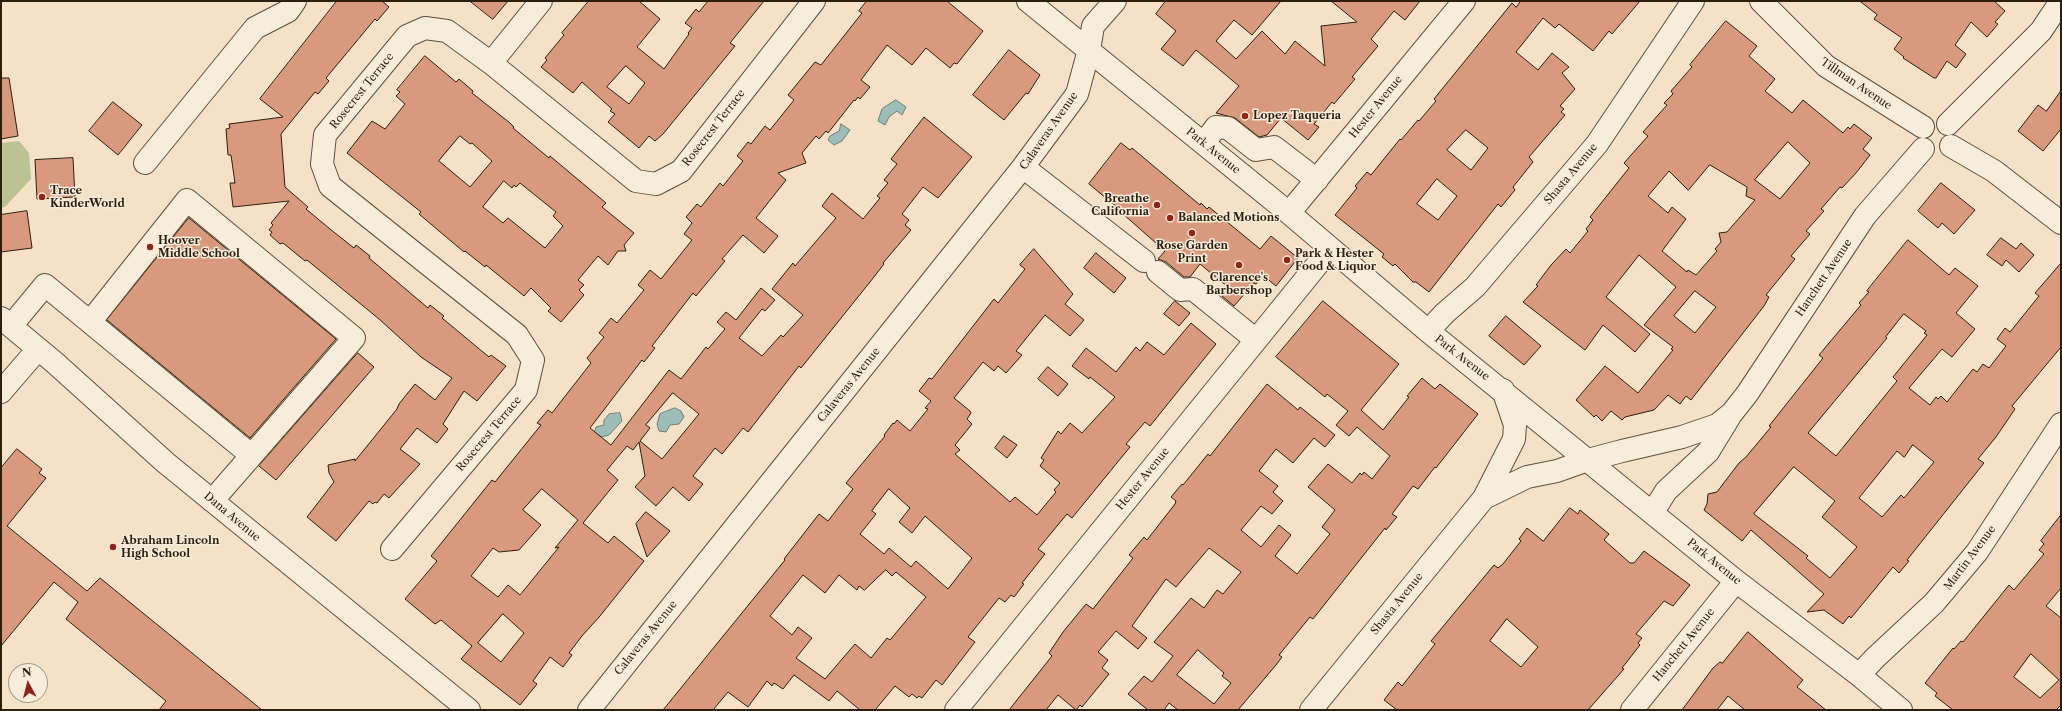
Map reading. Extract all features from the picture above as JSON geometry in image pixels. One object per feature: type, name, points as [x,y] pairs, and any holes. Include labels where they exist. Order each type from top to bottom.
[{"type":"street","points":[[145,163],[255,28],[288,11],[295,1]]},
{"type":"street","points":[[491,63],[541,1]]},
{"type":"street","name":"Rosecrest Terrace","points":[[392,549],[526,390],[533,360],[517,335],[330,186],[322,164],[325,135],[407,36],[425,28],[447,31],[491,63],[636,181],[656,184],[681,171],[814,1]]},
{"type":"street","name":"Park Avenue","points":[[1028,1],[1289,213],[1428,331],[1503,390],[1736,581],[1859,675],[1893,708]]},
{"type":"street","name":"Calaveras Avenue","points":[[589,710],[1023,167],[1077,94],[1089,50],[1093,26],[1115,1]]},
{"type":"street","name":"Hester Avenue","points":[[1289,213],[1464,1]]},
{"type":"street","name":"Shasta Avenue","points":[[1428,331],[1445,313],[1475,287],[1597,144],[1694,1]]},
{"type":"street","name":"Tillman Avenue","points":[[1761,1],[1826,66],[1923,127]]},
{"type":"street","points":[[1948,124],[2041,31],[2061,2]]},
{"type":"street","points":[[1932,121],[1940,121],[1948,124],[1954,135],[1951,146],[1944,153],[1938,155],[1923,149],[1919,138],[1923,127],[1932,121]]},
{"type":"street","points":[[1204,144],[1216,127],[1228,128],[1256,150],[1274,147],[1317,180]]},
{"type":"street","points":[[1951,146],[1994,171],[2061,223]]},
{"type":"street","name":"Hanchett Avenue","points":[[1653,512],[1666,491],[1708,452],[1732,413],[1747,394],[1866,216],[1923,149]]},
{"type":"street","points":[[1023,167],[1180,290],[1193,289],[1256,340]]},
{"type":"street","points":[[90,322],[187,200],[354,338],[251,454],[212,501]]},
{"type":"street","name":"Hester Avenue","points":[[956,710],[1330,249]]},
{"type":"street","points":[[6,322],[45,285],[251,454]]},
{"type":"street","name":"Dana Avenue","points":[[6,322],[166,463],[469,710]]},
{"type":"street","points":[[1,392],[38,349]]},
{"type":"street","name":"Shasta Avenue","points":[[1311,710],[1484,498],[1514,439],[1516,425],[1503,390]]},
{"type":"street","name":"Hanchett Avenue","points":[[1588,460],[1682,437],[1717,425],[1732,413]]},
{"type":"street","name":"Martin Avenue","points":[[1859,675],[1934,603],[1977,552],[2061,424]]},
{"type":"street","name":"Shasta Avenue","points":[[1484,498],[1528,477],[1557,472],[1588,460]]},
{"type":"street","name":"Hanchett Avenue","points":[[1632,710],[1736,581]]},
{"type":"green space","points":[[19,141],[29,153],[31,179],[5,207],[1,208],[1,143]]},
{"type":"water","points":[[896,100],[906,107],[902,115],[897,111],[889,117],[885,125],[878,121],[882,109]]},
{"type":"water","points":[[841,124],[850,130],[842,141],[834,145],[828,140],[830,136],[839,131]]},
{"type":"water","points":[[675,408],[681,411],[684,417],[679,424],[670,425],[666,432],[659,431],[657,424],[660,414]]},
{"type":"water","points":[[620,413],[622,421],[609,435],[602,437],[594,433],[596,427],[604,425],[604,420],[609,414]]},
{"type":"building","points":[[337,1],[382,1],[389,7],[377,21],[375,19],[326,78],[329,81],[318,94],[315,92],[281,134],[285,187],[308,207],[306,209],[330,229],[354,248],[356,245],[370,256],[369,258],[428,308],[430,305],[444,316],[442,318],[489,357],[491,355],[506,366],[477,401],[464,391],[443,424],[448,429],[437,443],[417,428],[400,449],[420,464],[389,498],[384,494],[377,503],[375,502],[373,504],[369,501],[336,541],[307,517],[334,482],[329,473],[328,465],[355,459],[355,461],[415,384],[435,400],[452,378],[421,357],[379,319],[307,260],[305,261],[283,243],[280,244],[270,235],[272,232],[269,230],[273,225],[271,223],[289,201],[233,207],[230,183],[235,183],[231,155],[228,155],[226,129],[230,128],[229,124],[283,117],[260,99]]},
{"type":"building","points":[[470,1],[508,1],[493,19]]},
{"type":"building","points":[[589,1],[639,1],[660,19],[637,47],[664,69],[689,34],[688,33],[692,28],[685,23],[696,9],[699,12],[708,1],[764,1],[730,43],[735,46],[663,134],[655,141],[649,136],[639,148],[608,122],[615,114],[610,111],[612,109],[582,82],[573,93],[541,67],[547,60],[545,58],[564,35],[562,33]],"holes":[[[626,66],[645,83],[629,104],[607,87]]]},
{"type":"building","points":[[867,1],[947,1],[983,31],[957,64],[954,63],[950,68],[926,48],[912,65],[887,45],[861,80],[870,87],[860,99],[858,97],[855,101],[854,100],[828,133],[826,131],[819,139],[816,136],[802,153],[806,163],[778,173],[786,180],[756,218],[778,236],[764,253],[743,235],[722,259],[725,261],[696,296],[693,293],[652,346],[655,348],[644,362],[642,360],[590,428],[611,445],[669,370],[681,379],[706,347],[708,349],[725,329],[717,322],[726,312],[736,320],[761,288],[775,300],[765,311],[762,309],[739,338],[762,356],[781,335],[783,337],[803,315],[772,289],[793,263],[795,266],[836,218],[822,206],[832,193],[863,219],[880,198],[877,196],[888,183],[884,180],[897,164],[891,159],[924,117],[972,157],[938,198],[923,187],[902,214],[909,220],[905,225],[911,230],[883,263],[884,264],[870,282],[801,368],[799,366],[748,432],[743,428],[722,454],[715,448],[693,476],[703,484],[689,501],[673,487],[656,506],[635,487],[645,476],[639,442],[633,450],[627,446],[607,470],[618,480],[583,523],[608,543],[614,536],[644,561],[569,653],[572,655],[563,667],[550,657],[533,681],[537,684],[520,705],[461,659],[472,646],[441,620],[435,624],[405,599],[437,561],[431,556],[492,480],[495,482],[541,425],[537,423],[548,410],[552,413],[591,363],[587,358],[604,337],[599,333],[611,318],[617,323],[644,290],[638,285],[650,270],[661,279],[692,240],[684,234],[692,223],[686,217],[697,204],[701,207],[720,183],[723,186],[743,161],[737,156],[748,142],[751,144],[765,126],[770,130],[794,100],[788,95],[815,62],[821,65],[862,13],[859,11]],"holes":[[[673,393],[699,414],[662,459],[640,441],[650,428],[646,425]],[[542,489],[578,520],[555,548],[559,547],[520,595],[508,585],[498,597],[471,576],[493,548],[499,552],[519,550],[541,525],[523,510]],[[503,614],[524,633],[501,662],[478,643]]]},
{"type":"building","points":[[1166,1],[1281,1],[1252,35],[1234,20],[1216,41],[1236,59],[1262,31],[1285,54],[1295,41],[1325,66],[1321,26],[1357,22],[1331,1],[1420,1],[1405,20],[1394,11],[1371,39],[1378,46],[1352,77],[1355,79],[1334,104],[1332,102],[1314,124],[1319,127],[1308,140],[1281,118],[1267,135],[1259,137],[1235,118],[1216,113],[1239,86],[1196,50],[1183,66],[1161,49],[1176,31],[1156,14]]},
{"type":"building","points":[[1521,1],[1640,1],[1612,34],[1609,31],[1593,51],[1559,24],[1555,28],[1543,18],[1516,52],[1538,70],[1552,53],[1569,67],[1562,73],[1575,89],[1560,106],[1564,109],[1561,112],[1565,115],[1529,157],[1533,162],[1513,187],[1515,190],[1501,207],[1498,204],[1429,292],[1416,282],[1413,282],[1395,264],[1393,266],[1382,257],[1384,254],[1335,215],[1357,188],[1355,186],[1367,172],[1371,175],[1400,139],[1401,140],[1436,101],[1434,99],[1512,3],[1516,7]],"holes":[[[1466,130],[1488,148],[1471,170],[1447,150]],[[1437,179],[1457,196],[1438,220],[1417,204]]]},
{"type":"building","points":[[1860,1],[1994,1],[2005,11],[1995,22],[1998,24],[1987,37],[1971,22],[1955,45],[1966,54],[1956,68],[1947,61],[1936,78],[1934,78],[1903,58],[1904,57],[1894,49],[1902,38],[1874,19],[1877,15]]},
{"type":"building","points":[[1726,21],[1757,46],[1749,56],[1775,79],[1765,91],[1792,113],[1803,100],[1843,133],[1848,127],[1850,129],[1854,124],[1872,138],[1863,149],[1870,155],[1856,173],[1842,188],[1840,187],[1821,209],[1824,211],[1806,231],[1810,234],[1791,256],[1795,259],[1766,295],[1769,297],[1764,306],[1691,400],[1686,396],[1680,404],[1668,395],[1654,410],[1625,417],[1622,420],[1611,411],[1602,421],[1596,415],[1594,417],[1576,400],[1605,366],[1638,393],[1673,350],[1671,349],[1673,347],[1644,325],[1676,287],[1639,255],[1606,297],[1650,334],[1635,352],[1603,325],[1585,350],[1523,302],[1538,286],[1536,285],[1551,265],[1566,249],[1570,253],[1588,231],[1586,229],[1593,220],[1590,217],[1629,168],[1624,163],[1648,136],[1643,132],[1667,105],[1664,103],[1673,94],[1671,91],[1692,67],[1690,65]],"holes":[[[1788,142],[1810,163],[1780,199],[1755,180]],[[1710,165],[1747,187],[1746,196],[1755,200],[1727,232],[1719,233],[1721,242],[1715,249],[1717,251],[1696,275],[1688,270],[1687,272],[1662,251],[1686,219],[1672,207],[1668,213],[1648,196],[1669,171],[1688,190]],[[1695,291],[1716,307],[1695,333],[1674,316]]]},
{"type":"building","points":[[1009,50],[1040,75],[1028,94],[1026,93],[1004,120],[973,95]]},
{"type":"building","points":[[425,56],[456,82],[459,79],[473,91],[472,93],[510,123],[514,127],[513,128],[549,158],[550,156],[606,203],[602,207],[634,233],[624,245],[626,251],[618,251],[608,265],[598,256],[578,280],[584,285],[579,290],[584,295],[561,322],[548,311],[551,308],[531,288],[524,296],[486,265],[485,267],[465,251],[464,252],[419,214],[421,212],[347,153],[372,121],[385,129],[405,104],[396,96],[400,92],[397,90]],"holes":[[[460,136],[470,144],[472,143],[492,161],[470,187],[439,161]],[[504,181],[512,188],[514,185],[516,187],[520,183],[556,212],[553,216],[563,226],[545,248],[508,218],[503,223],[483,207]]]},
{"type":"building","points":[[1,78],[9,78],[18,136],[1,139]]},
{"type":"building","points":[[2061,91],[2061,129],[2043,151],[2018,131],[2038,105],[2046,111]]},
{"type":"building","points":[[113,102],[142,125],[118,155],[89,131]]},
{"type":"building","points":[[1121,143],[1130,150],[1132,148],[1200,205],[1201,203],[1207,209],[1209,207],[1260,249],[1271,236],[1298,258],[1276,286],[1265,277],[1263,280],[1261,278],[1256,284],[1254,283],[1234,306],[1222,296],[1229,288],[1200,264],[1190,277],[1184,277],[1166,262],[1158,259],[1165,251],[1123,214],[1124,213],[1089,184]]},
{"type":"building","points":[[73,158],[75,197],[37,199],[35,160]]},
{"type":"building","points":[[1941,183],[1975,210],[1954,234],[1942,223],[1938,228],[1918,211]]},
{"type":"building","points":[[27,211],[32,248],[1,252],[1,215]]},
{"type":"building","points":[[189,218],[336,339],[250,438],[107,320]]},
{"type":"building","points":[[2001,238],[2016,249],[2021,243],[2034,255],[2019,272],[2006,260],[2002,266],[1987,255]]},
{"type":"building","points":[[1908,240],[1949,275],[1955,268],[1978,286],[1956,313],[1975,329],[1952,357],[1942,349],[1909,388],[1930,405],[1936,397],[1938,399],[1941,396],[1947,402],[1973,369],[1977,372],[1983,364],[1989,368],[2006,346],[1997,339],[2005,328],[2010,332],[2039,296],[2035,293],[2061,263],[2061,347],[2012,406],[2015,409],[1996,437],[1978,459],[1984,463],[1907,560],[1909,561],[1899,573],[1893,567],[1851,618],[1849,616],[1843,624],[1824,610],[1807,612],[1824,594],[1751,530],[1742,541],[1704,510],[1707,504],[1708,494],[1717,492],[1739,463],[1746,457],[1771,427],[1769,426],[1823,358],[1819,355],[1861,305],[1859,303],[1869,292],[1867,291]],"holes":[[[1904,314],[1926,331],[1924,333],[1927,335],[1893,377],[1897,381],[1836,456],[1808,433],[1887,338],[1886,337]],[[1913,445],[1934,462],[1904,498],[1901,495],[1882,517],[1859,498],[1897,451],[1904,457]],[[1794,467],[1835,501],[1822,517],[1857,547],[1830,578],[1806,558],[1808,556],[1754,514]]]},
{"type":"building","points":[[1034,249],[1073,294],[1065,304],[1084,320],[1070,336],[1045,315],[1016,351],[1022,355],[1006,373],[998,366],[994,371],[983,362],[954,398],[970,411],[971,413],[967,419],[972,424],[955,445],[960,450],[955,454],[1010,502],[1015,497],[1037,515],[1056,492],[1054,490],[1060,483],[1040,466],[1044,460],[1041,458],[1058,431],[1061,434],[1070,423],[1082,433],[1115,397],[1090,377],[1089,379],[1072,366],[1086,348],[1116,372],[1136,347],[1140,351],[1147,342],[1164,355],[1191,323],[1216,344],[1150,426],[1145,422],[1126,444],[1130,447],[1072,518],[1067,514],[1038,549],[1045,554],[1022,583],[1024,584],[1014,597],[1011,595],[1005,602],[999,598],[968,637],[975,642],[942,685],[936,680],[922,698],[919,696],[917,698],[912,694],[909,697],[895,686],[875,710],[860,710],[837,691],[829,701],[794,675],[783,689],[774,683],[772,686],[767,681],[748,707],[728,692],[713,710],[663,710],[785,560],[784,559],[819,514],[828,521],[853,489],[846,483],[885,436],[884,435],[893,423],[894,424],[897,420],[910,431],[928,409],[925,408],[931,401],[919,391],[929,378],[932,379],[994,299],[998,303],[1025,269],[1020,265]],"holes":[[[889,489],[910,508],[899,522],[912,533],[925,516],[972,558],[948,589],[916,561],[911,567],[889,548],[884,554],[860,534],[876,514],[872,511]],[[886,570],[892,576],[896,572],[926,597],[890,640],[887,638],[871,658],[855,644],[825,679],[796,658],[812,638],[798,627],[792,635],[770,616],[803,575],[825,593],[839,575],[857,590],[859,586],[864,590]]]},
{"type":"building","points":[[1096,253],[1126,278],[1114,293],[1084,268]]},
{"type":"building","points":[[1175,301],[1190,313],[1179,326],[1164,314]]},
{"type":"building","points":[[1323,301],[1399,364],[1361,410],[1383,430],[1409,397],[1407,396],[1422,378],[1435,389],[1440,384],[1478,414],[1418,489],[1413,486],[1392,514],[1397,517],[1386,530],[1385,528],[1313,619],[1310,617],[1279,655],[1282,657],[1276,665],[1238,710],[1178,710],[1169,703],[1164,710],[1148,710],[1128,694],[1144,676],[1152,682],[1173,656],[1154,642],[1191,598],[1204,608],[1217,590],[1223,594],[1241,572],[1209,548],[1176,587],[1166,579],[1132,626],[1147,638],[1138,649],[1116,631],[1098,652],[1108,660],[1102,668],[1109,674],[1082,707],[1080,705],[1076,710],[1058,695],[1046,710],[1009,710],[1052,656],[1049,653],[1063,632],[1086,604],[1093,609],[1133,558],[1129,555],[1144,537],[1147,540],[1175,504],[1176,501],[1171,497],[1182,484],[1183,485],[1208,454],[1210,456],[1267,384],[1298,410],[1300,407],[1335,435],[1325,447],[1314,438],[1293,463],[1276,449],[1259,471],[1278,486],[1273,492],[1283,501],[1272,514],[1261,506],[1241,530],[1261,547],[1279,525],[1291,535],[1275,556],[1297,574],[1330,534],[1322,527],[1335,510],[1308,487],[1328,464],[1352,483],[1360,473],[1362,475],[1364,472],[1372,479],[1390,456],[1357,427],[1349,436],[1336,425],[1348,411],[1327,394],[1325,397],[1276,357]],"holes":[[[1198,650],[1224,673],[1222,676],[1231,683],[1214,704],[1177,675]]]},
{"type":"building","points":[[1506,316],[1541,346],[1524,365],[1489,336]]},
{"type":"building","points":[[358,353],[374,367],[276,480],[259,466]]},
{"type":"building","points":[[1048,367],[1068,384],[1058,396],[1038,379]]},
{"type":"building","points":[[1004,436],[1017,445],[1007,458],[995,448]]},
{"type":"building","points":[[17,449],[42,469],[39,473],[46,478],[7,526],[87,591],[100,578],[262,710],[159,710],[166,701],[66,619],[78,602],[54,582],[1,646],[1,468]]},
{"type":"building","points":[[1570,508],[1578,514],[1580,510],[1609,534],[1604,540],[1630,563],[1634,563],[1644,551],[1690,585],[1673,606],[1664,601],[1636,634],[1642,638],[1638,643],[1640,645],[1622,668],[1624,669],[1588,710],[1397,710],[1384,700],[1398,682],[1402,686],[1435,644],[1431,641],[1494,565],[1498,568],[1503,564],[1521,541],[1519,539],[1527,528],[1543,541]],"holes":[[[1507,619],[1538,647],[1521,667],[1490,641]]]},
{"type":"building","points":[[646,512],[670,531],[647,557],[636,524]]},
{"type":"building","points":[[2061,515],[2061,588],[2046,606],[2061,618],[2061,705],[2056,710],[1953,710],[1935,696],[1937,693],[1925,683],[1953,648],[1954,649],[1961,641],[1963,642],[2009,585],[2014,590],[2044,554],[2039,550],[2044,544],[2041,541]],"holes":[[[2031,654],[2059,680],[2040,698],[2014,677]]]},
{"type":"building","points":[[1748,632],[1803,680],[1797,687],[1826,710],[1745,710],[1728,696],[1717,710],[1682,710],[1713,668],[1720,662],[1722,663]]},
{"type":"place","name":"Lopez Taqueria","points":[[1245,116]]},
{"type":"place","name":"Trace KinderWorld","points":[[42,197]]},
{"type":"place","name":"Breathe California","points":[[1157,205]]},
{"type":"place","name":"Balanced Motions","points":[[1170,218]]},
{"type":"place","name":"Rose Garden Print","points":[[1192,233]]},
{"type":"place","name":"Hoover Middle School","points":[[150,247]]},
{"type":"place","name":"Park & Hester Food & Liquor","points":[[1287,260]]},
{"type":"place","name":"Clarence's Barbershop","points":[[1239,265]]},
{"type":"place","name":"Abraham Lincoln High School","points":[[113,547]]}]
